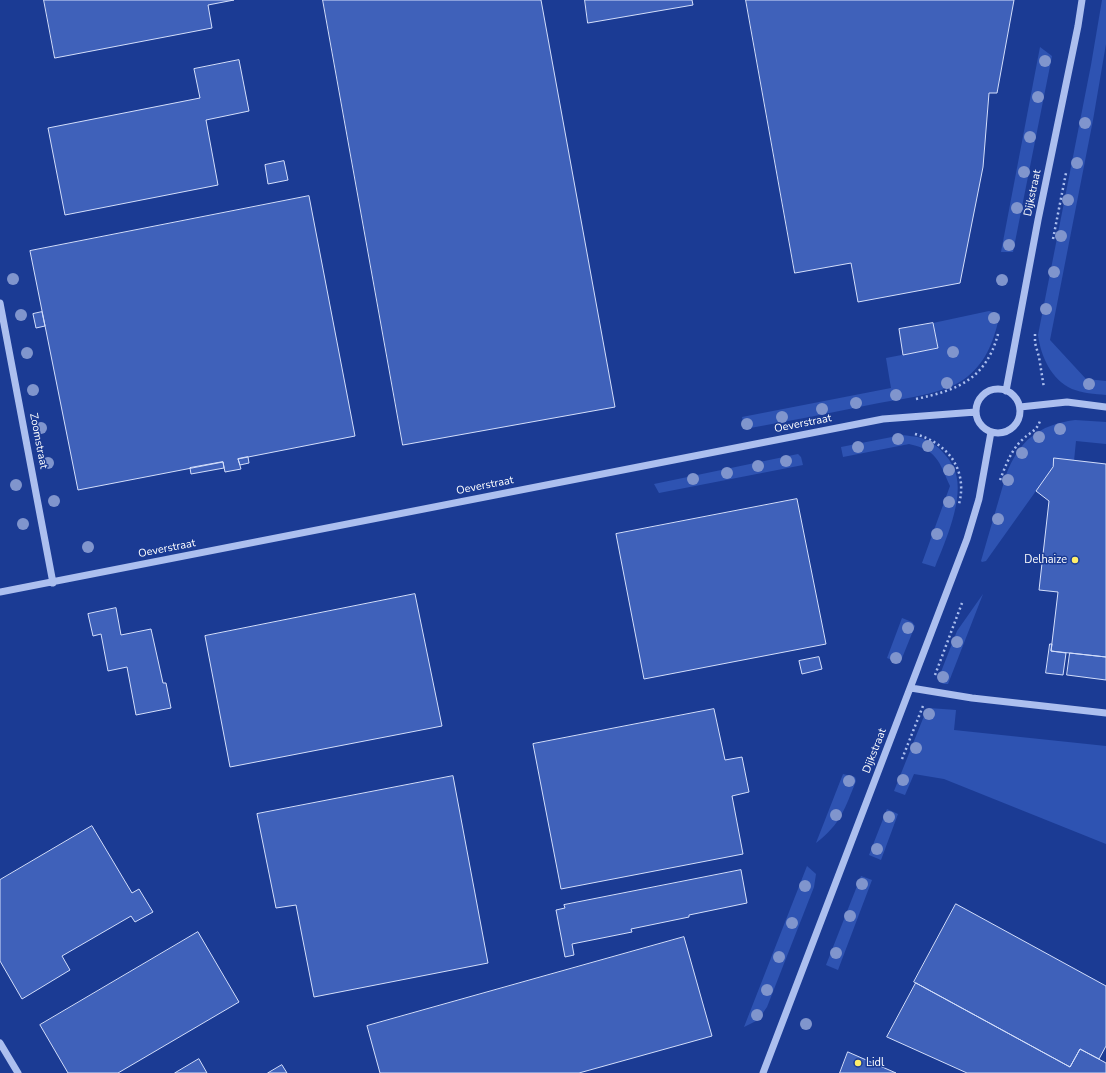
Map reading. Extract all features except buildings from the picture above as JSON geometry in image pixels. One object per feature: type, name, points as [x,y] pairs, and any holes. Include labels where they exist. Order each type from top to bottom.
[{"type":"street","name":"Dijkstraat","points":[[1006,391],[1038,220],[1077,34],[1082,0]]},
{"type":"street","name":"Zoomstraat","points":[[0,303],[53,583]]},
{"type":"street","points":[[999,389],[1012,394],[1020,407],[1018,422],[1013,427],[1002,433],[991,432],[980,425],[976,412],[977,405],[985,393],[999,389]]},
{"type":"street","points":[[1020,407],[1067,402],[1106,407]]},
{"type":"street","name":"Oeverstraat","points":[[0,592],[53,583],[883,419],[976,412]]},
{"type":"street","name":"Dijkstraat","points":[[763,1073],[967,539],[979,499],[991,432]]},
{"type":"street","points":[[911,688],[972,698],[1106,713]]},
{"type":"street","points":[[0,1043],[18,1073]]},
{"type":"path","points":[[914,399],[937,394],[971,379],[989,358],[995,346],[999,332]]},
{"type":"path","points":[[914,433],[925,436],[934,441],[946,451],[959,470],[961,484],[957,510]]},
{"type":"shaded area","points":[[1102,0],[1106,0],[1106,44],[1093,120],[1050,340],[1086,379],[1106,381],[1106,395],[1072,389],[1058,379],[1048,366],[1039,343],[1038,335],[1091,65]]},
{"type":"shaded area","points":[[1040,47],[1052,56],[1013,252],[1001,252]]},
{"type":"shaded area","points":[[989,311],[1000,314],[995,332],[985,356],[980,364],[967,377],[948,388],[910,398],[745,429],[742,417],[891,388],[886,358],[938,348],[933,323]]},
{"type":"shaded area","points":[[1075,420],[1106,422],[1106,444],[1076,441],[1074,461],[1053,467],[986,561],[982,562],[981,561],[1006,475],[1017,453],[1024,444],[1040,431],[1062,422]]},
{"type":"shaded area","points":[[902,435],[921,438],[935,445],[949,459],[955,471],[958,494],[956,507],[935,567],[922,563],[950,486],[940,463],[936,458],[926,450],[909,444],[843,457],[841,447]]},
{"type":"shaded area","points":[[798,454],[801,457],[803,465],[659,493],[654,484]]},
{"type":"shaded area","points":[[983,594],[948,684],[939,682],[939,677],[957,631]]},
{"type":"shaded area","points":[[902,618],[912,622],[915,626],[900,663],[887,658]]},
{"type":"shaded area","points":[[929,708],[956,710],[954,730],[1106,746],[1106,844],[944,779],[914,774],[905,795],[894,791],[926,711]]},
{"type":"shaded area","points":[[843,774],[855,777],[856,781],[837,822],[816,843]]},
{"type":"shaded area","points":[[887,809],[898,814],[881,860],[869,855]]},
{"type":"shaded area","points":[[807,866],[816,874],[814,887],[767,1007],[758,1020],[744,1027]]},
{"type":"shaded area","points":[[861,876],[872,880],[838,970],[826,965]]},
{"type":"place","name":"Delhaize","points":[[1075,560]]},
{"type":"place","name":"Lidl","points":[[858,1063]]}]
